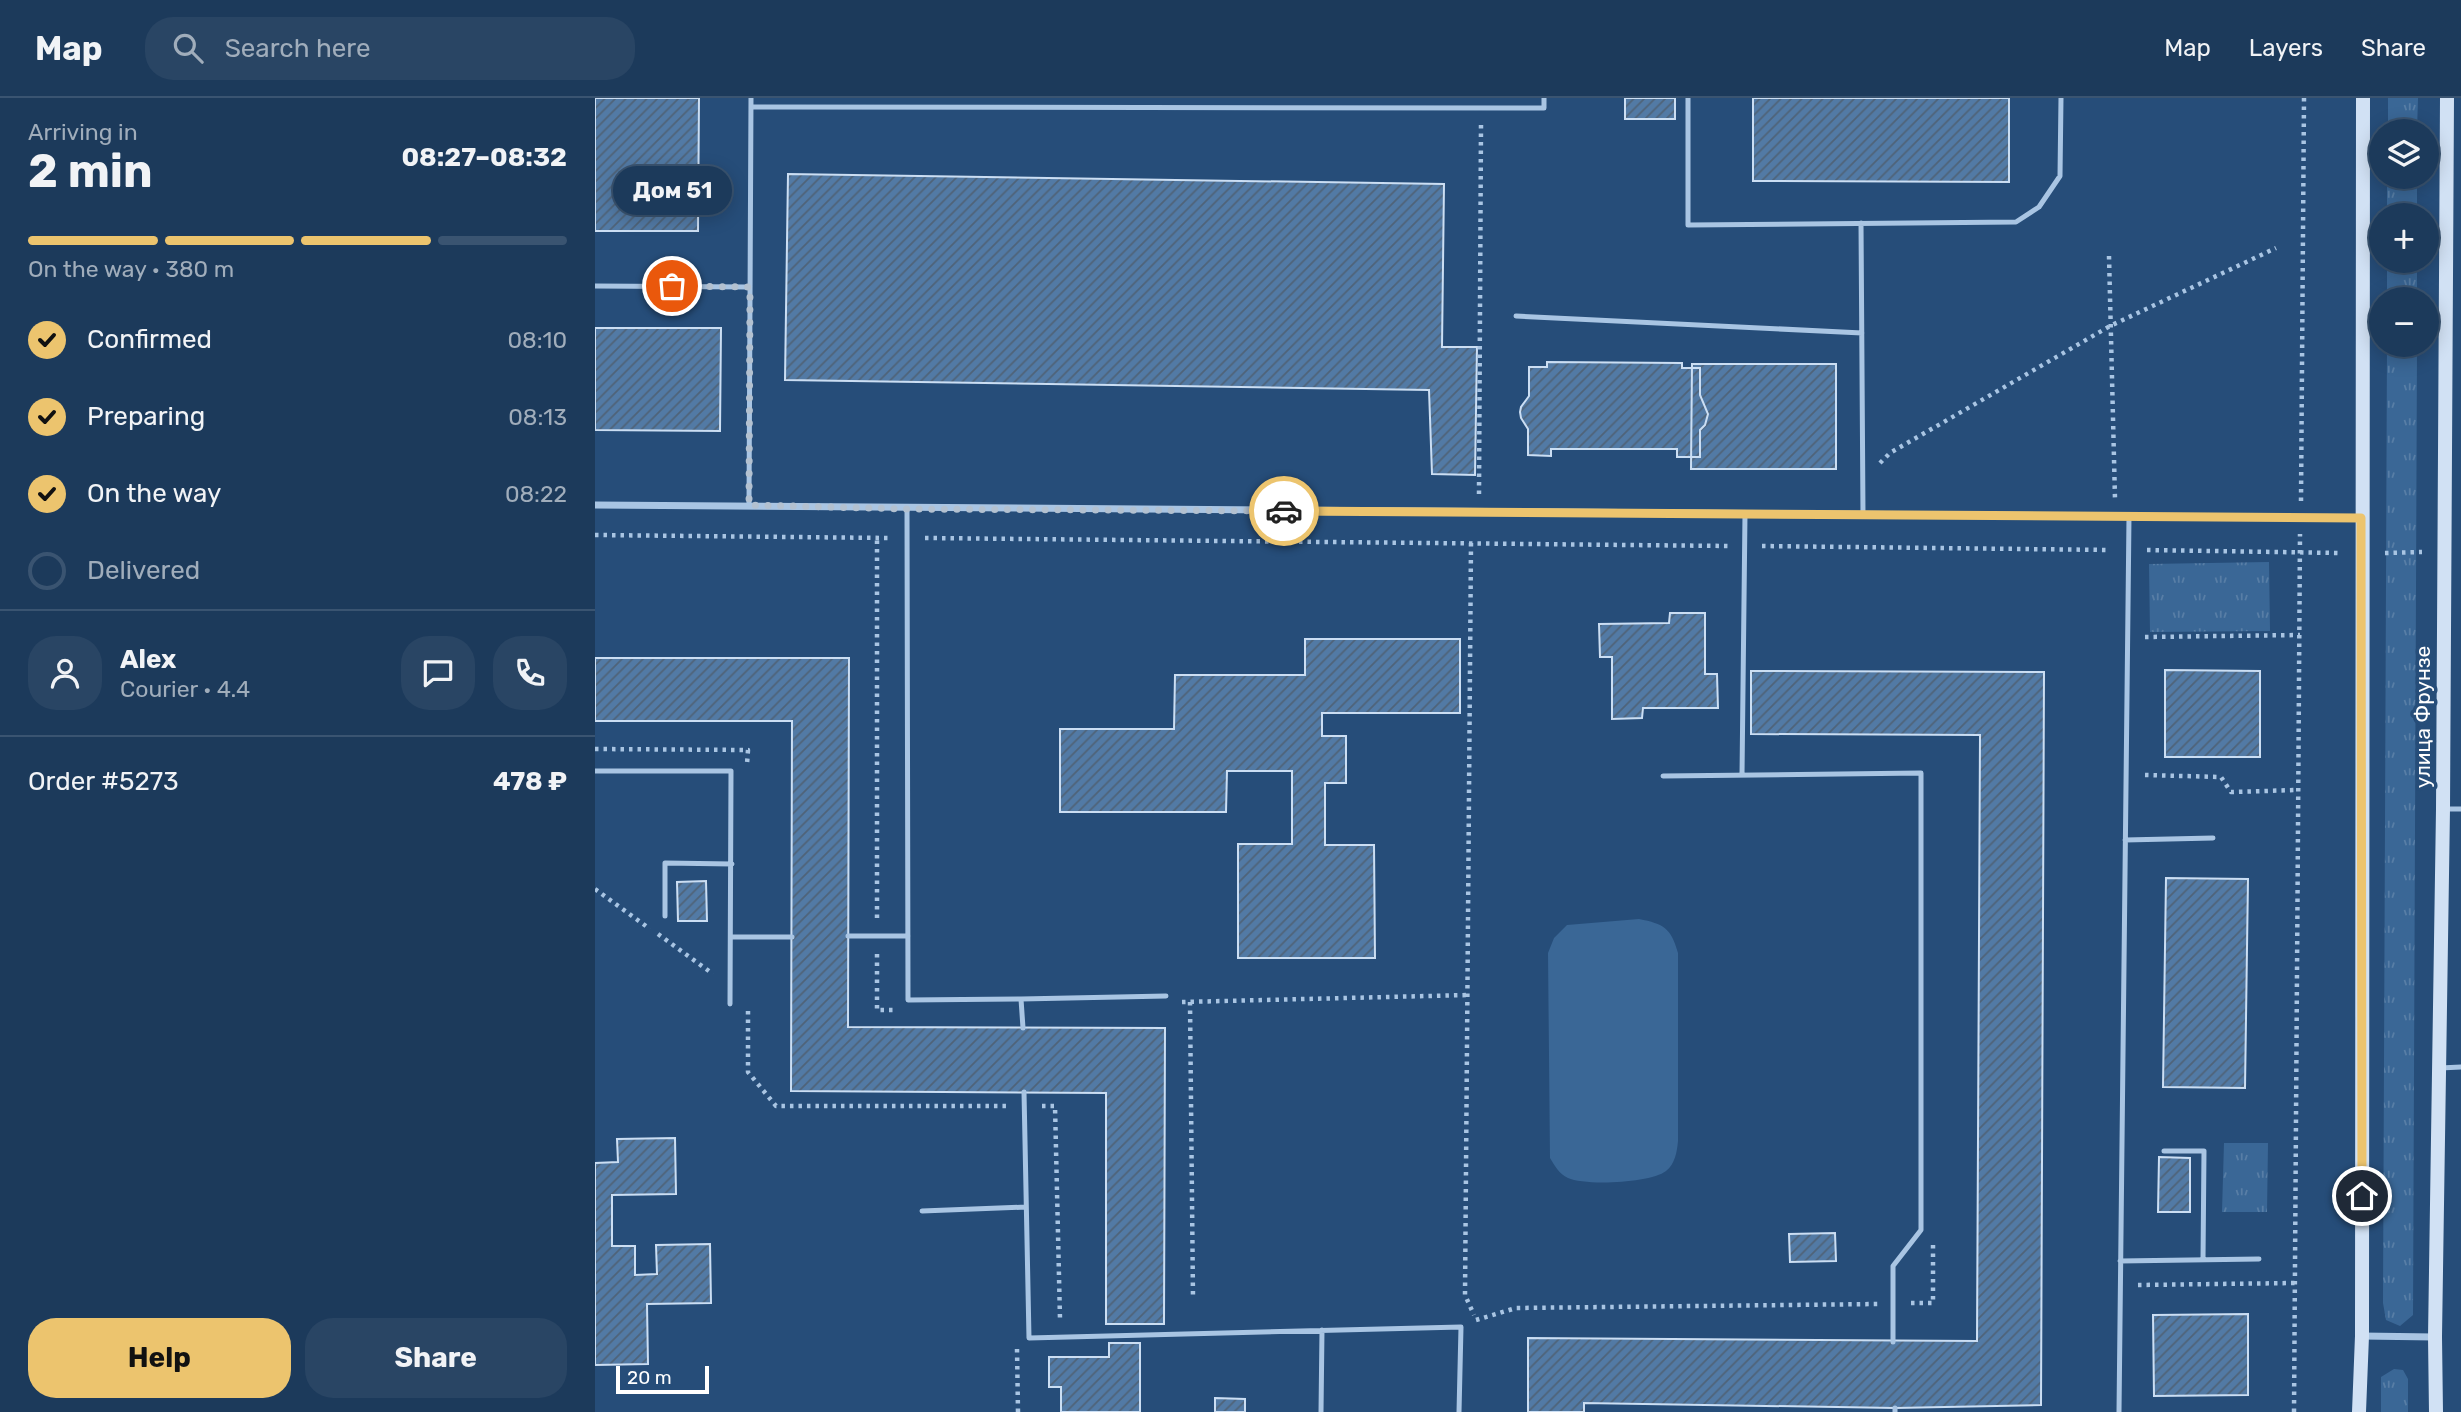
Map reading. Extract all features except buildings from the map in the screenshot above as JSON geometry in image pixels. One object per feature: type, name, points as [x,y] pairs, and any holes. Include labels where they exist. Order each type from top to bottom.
[{"type":"main road","points":[[2359,1412],[2362,1336],[2363,98]]},
{"type":"main road","name":"улица Фрунзе","points":[[2436,1412],[2444,808],[2447,98]]},
{"type":"street","points":[[595,505],[2361,518]]},
{"type":"street","points":[[2362,1336],[2435,1337]]},
{"type":"lane","points":[[749,505],[751,98]]},
{"type":"lane","points":[[751,107],[1544,108],[1544,98]]},
{"type":"lane","points":[[1688,98],[1688,225],[2015,222],[2039,207],[2060,176],[2061,98]]},
{"type":"lane","points":[[1861,223],[1863,515]]},
{"type":"lane","points":[[595,286],[750,287]]},
{"type":"lane","points":[[1516,316],[1861,333]]},
{"type":"lane","points":[[907,509],[908,1000],[1166,996]]},
{"type":"lane","points":[[1742,775],[1745,514]]},
{"type":"lane","points":[[2119,1412],[2129,517]]},
{"type":"lane","points":[[595,771],[731,771],[730,1003]]},
{"type":"lane","points":[[1663,776],[1921,774],[1921,1230],[1893,1266],[1893,1342]]},
{"type":"lane","points":[[2444,808],[2461,809]]},
{"type":"lane","points":[[2125,840],[2213,838]]},
{"type":"lane","points":[[665,916],[665,863],[732,864]]},
{"type":"lane","points":[[848,936],[908,936]]},
{"type":"lane","points":[[731,937],[792,937]]},
{"type":"lane","points":[[1021,999],[1023,1028]]},
{"type":"lane","points":[[2440,1068],[2461,1067]]},
{"type":"lane","points":[[1024,1092],[1029,1338],[1461,1327],[1459,1412]]},
{"type":"lane","points":[[2164,1151],[2204,1150],[2203,1259]]},
{"type":"lane","points":[[922,1211],[1027,1207]]},
{"type":"lane","points":[[2120,1261],[2259,1259]]},
{"type":"lane","points":[[1321,1412],[1322,1330]]},
{"type":"path","points":[[2294,1412],[2300,635],[2298,552],[2301,518],[2304,98]]},
{"type":"path","points":[[1478,544],[1481,108]]},
{"type":"path","points":[[1862,481],[1890,453],[2110,326],[2276,248]]},
{"type":"path","points":[[2109,256],[2113,483],[2118,517]]},
{"type":"path","points":[[595,535],[2298,552]]},
{"type":"path","points":[[877,538],[877,936]]},
{"type":"path","points":[[1471,543],[1465,1296],[1476,1319],[1476,1332]]},
{"type":"path","points":[[2140,637],[2300,635]]},
{"type":"path","points":[[2138,775],[2221,777],[2231,792],[2297,790]]},
{"type":"path","points":[[595,889],[748,999],[748,1072],[776,1106],[1055,1106],[1060,1337]]},
{"type":"path","points":[[1190,1002],[1193,1298]]},
{"type":"path","points":[[1476,1319],[1517,1308],[1933,1303],[1933,1235]]},
{"type":"path","points":[[2135,1297],[2135,1285],[2295,1283]]},
{"type":"path","points":[[1018,1412],[1017,1349],[1027,1349]]},
{"type":"green space","points":[[2388,98],[2418,98],[2417,119],[2388,119]]},
{"type":"green space","points":[[2387,189],[2417,189],[2417,203],[2387,203]]},
{"type":"green space","points":[[2387,273],[2417,273],[2417,287],[2387,287]]},
{"type":"green space","points":[[2387,357],[2417,357],[2413,1315],[2400,1326],[2386,1320],[2383,1303]]},
{"type":"green space","points":[[2269,562],[2270,631],[2150,632],[2149,564]]},
{"type":"green space","points":[[1639,919],[1665,928],[1678,953],[1676,1153],[1672,1165],[1666,1171],[1647,1178],[1588,1182],[1568,1178],[1557,1170],[1550,1158],[1548,953],[1554,938],[1567,925]]},
{"type":"green space","points":[[2224,1143],[2268,1143],[2267,1212],[2222,1212]]},
{"type":"green space","points":[[2394,1369],[2403,1370],[2408,1379],[2408,1412],[2381,1412],[2381,1377]]},
{"type":"way so far","points":[[672,286],[750,287],[749,505],[907,509],[1284,511]]},
{"type":"place","name":"Дом 51","points":[[672,286]]},
{"type":"route","points":[[1284,511],[2361,518],[2362,1196]]}]
